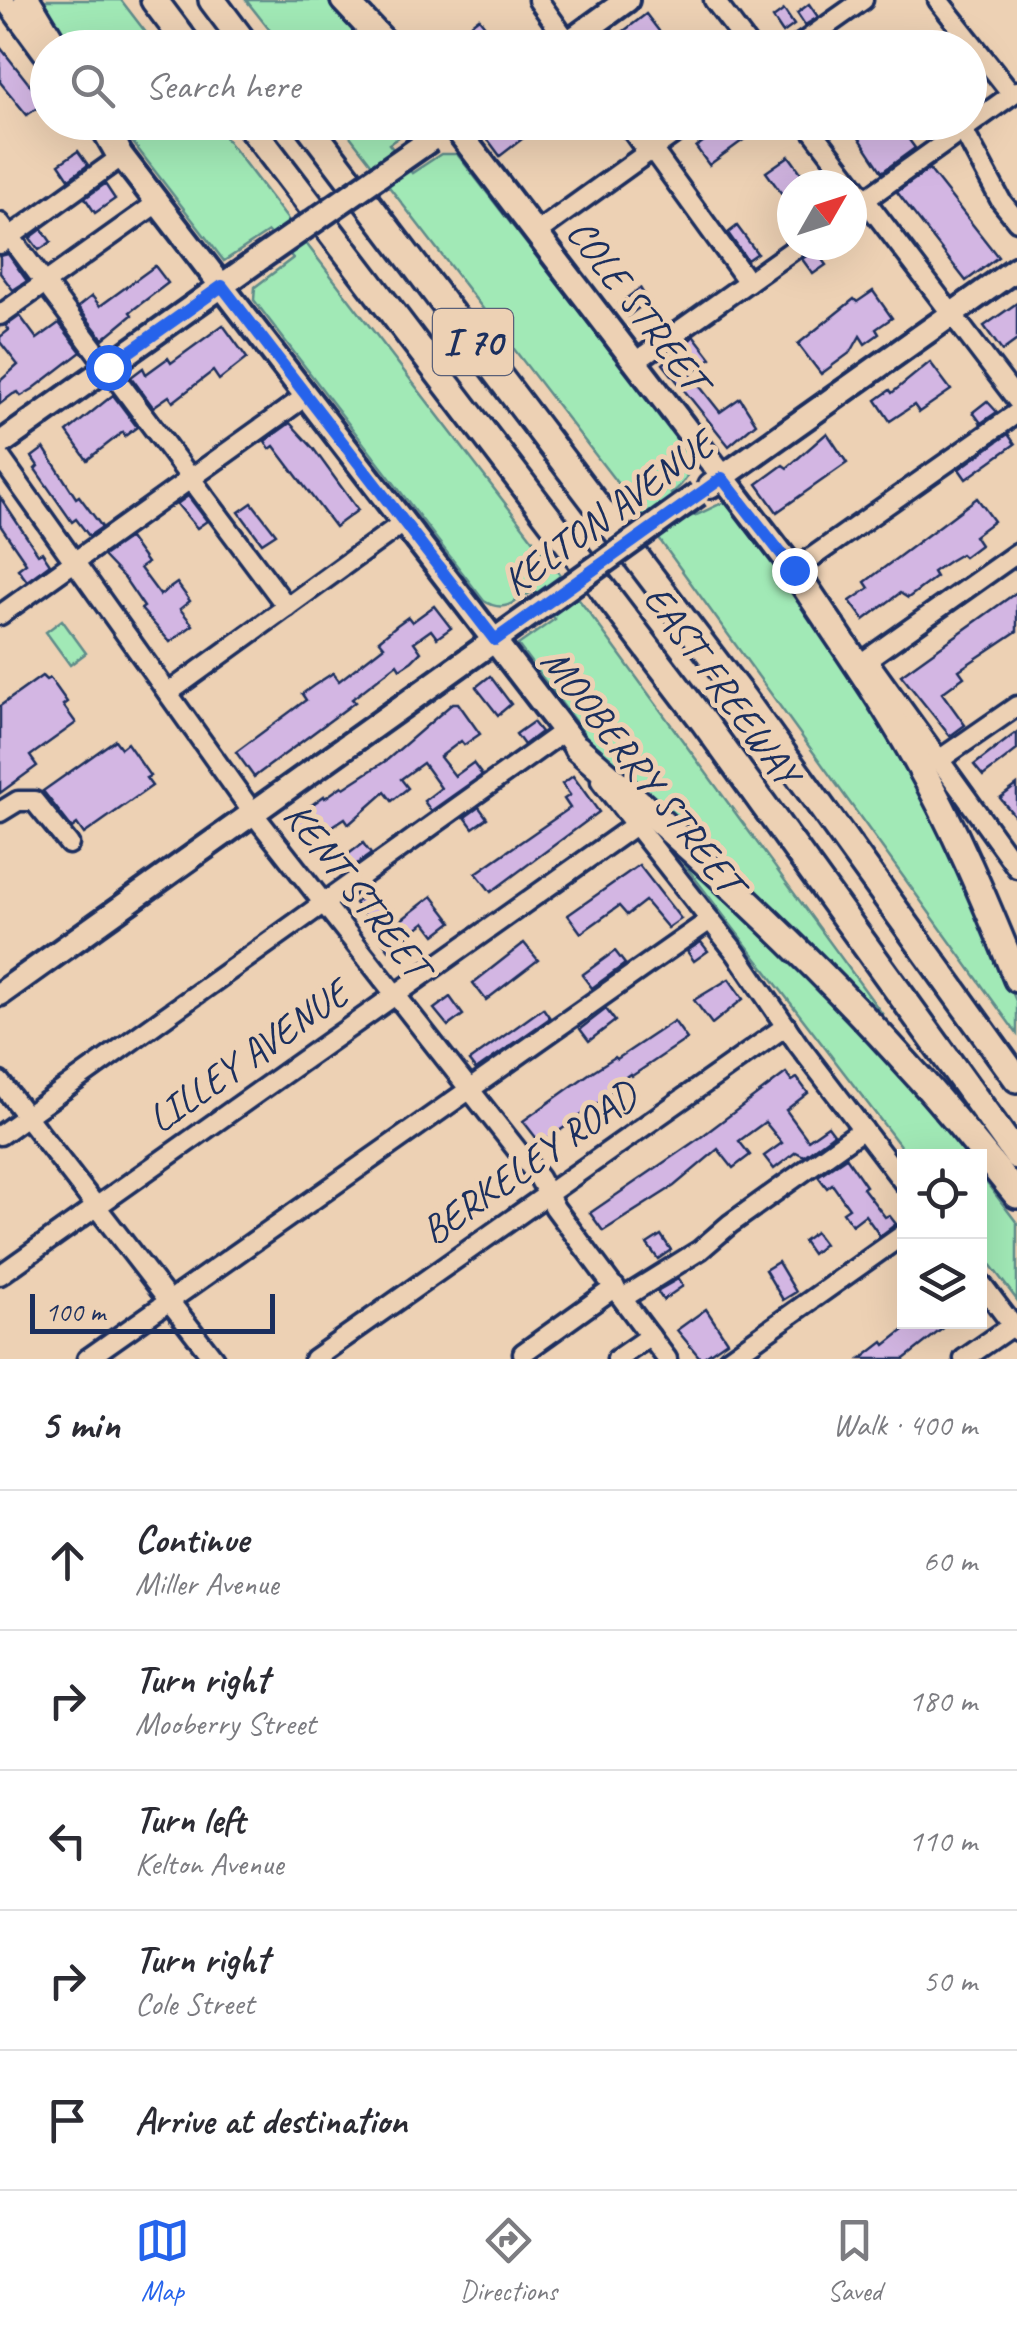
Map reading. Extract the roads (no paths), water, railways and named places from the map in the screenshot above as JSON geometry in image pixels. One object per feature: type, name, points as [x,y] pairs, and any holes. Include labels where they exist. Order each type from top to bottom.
[{"type":"highway","points":[[27,0],[45,30]]},
{"type":"highway","points":[[154,0],[176,30]]},
{"type":"highway","points":[[212,0],[234,30]]},
{"type":"highway","points":[[344,0],[375,30]]},
{"type":"highway","points":[[110,140],[119,154]]},
{"type":"highway","name":"EAST FREEWAY","points":[[261,140],[704,722],[1017,1156]]},
{"type":"highway","name":"EAST FREEWAY","points":[[320,140],[743,698],[1017,1078]]},
{"type":"highway","points":[[794,570],[931,786],[1017,979]]},
{"type":"highway","points":[[570,740],[850,1004],[915,1072],[1017,1195]]},
{"type":"main road","points":[[588,30],[628,0]]},
{"type":"main road","points":[[0,444],[430,140]]},
{"type":"main road","name":"COLE STREET","points":[[466,140],[794,570]]},
{"type":"main road","name":"MOOBERRY STREET","points":[[119,154],[570,740]]},
{"type":"main road","name":"KELTON AVENUE","points":[[0,994],[1017,268]]},
{"type":"street","points":[[4,0],[30,35]]},
{"type":"street","points":[[362,0],[381,30]]},
{"type":"street","points":[[538,0],[557,30]]},
{"type":"street","points":[[714,0],[736,30]]},
{"type":"street","points":[[821,30],[863,0]]},
{"type":"street","points":[[938,0],[963,30]]},
{"type":"street","points":[[987,59],[1014,92],[987,112]]},
{"type":"street","points":[[641,140],[748,282]]},
{"type":"street","points":[[536,233],[665,140]]},
{"type":"street","points":[[817,140],[836,170]]},
{"type":"street","points":[[867,198],[949,140]]},
{"type":"street","points":[[968,140],[994,190],[1017,222]]},
{"type":"street","points":[[119,154],[4,234],[45,281],[287,607]]},
{"type":"street","points":[[0,315],[157,203]]},
{"type":"street","points":[[867,215],[1017,400]]},
{"type":"street","points":[[635,362],[779,260]]},
{"type":"street","points":[[0,615],[306,396]]},
{"type":"street","points":[[794,570],[1017,413]]},
{"type":"street","name":"KENT STREET","points":[[0,458],[253,813],[539,1178],[667,1359]]},
{"type":"street","points":[[168,692],[404,522]]},
{"type":"street","points":[[866,660],[1017,553]]},
{"type":"street","name":"COLE STREET","points":[[794,570],[866,660],[1016,863]]},
{"type":"street","points":[[940,760],[1017,706]]},
{"type":"street","points":[[0,1135],[324,903],[570,740]]},
{"type":"street","name":"MOOBERRY STREET","points":[[570,740],[710,920],[897,1175]]},
{"type":"street","points":[[0,812],[18,801],[34,802],[69,844]]},
{"type":"street","name":"LILLEY AVENUE","points":[[0,1275],[635,824]]},
{"type":"street","points":[[88,1359],[710,920]]},
{"type":"street","name":"BERKELEY ROAD","points":[[314,1359],[786,1026]]},
{"type":"street","points":[[0,1082],[214,1359]]},
{"type":"street","points":[[523,1353],[619,1293],[700,1250],[863,1129]]},
{"type":"street","points":[[728,1359],[897,1239]]},
{"type":"street","points":[[964,1359],[1015,1328],[987,1291]]},
{"type":"street","points":[[618,1359],[650,1336]]}]
